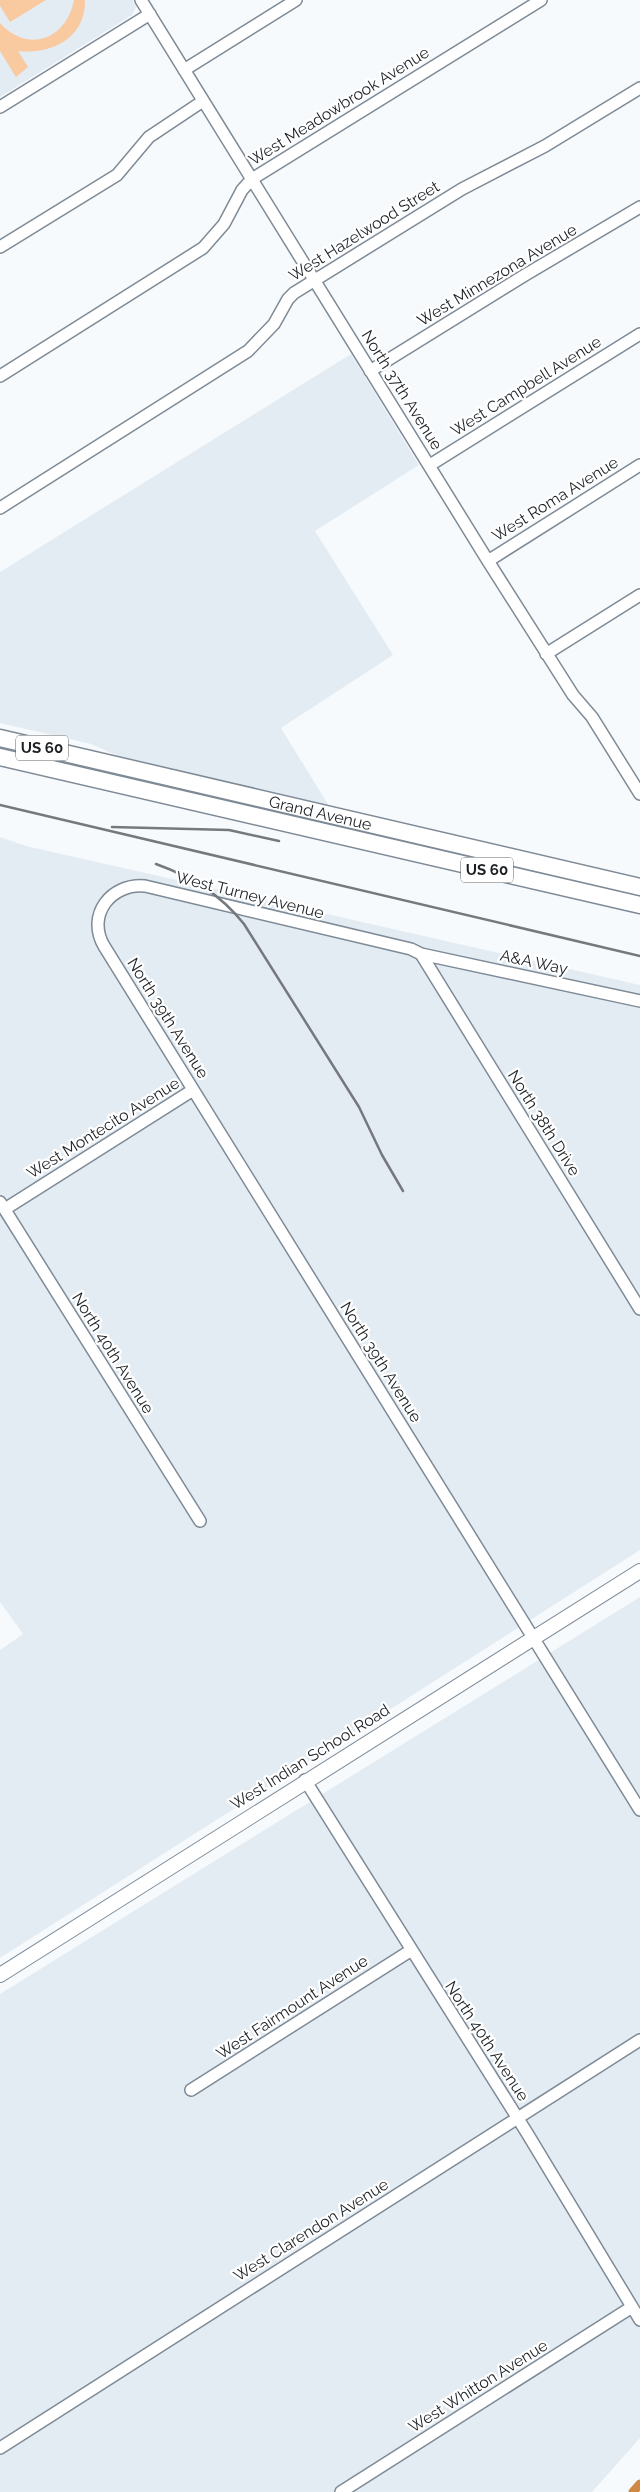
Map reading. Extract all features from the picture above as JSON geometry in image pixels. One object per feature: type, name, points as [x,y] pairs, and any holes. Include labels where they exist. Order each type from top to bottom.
[{"type":"highway","name":"Grand Avenue","points":[[0,738],[640,887]]},
{"type":"highway","name":"Grand Avenue","points":[[0,757],[640,905]]},
{"type":"highway","points":[[334,835],[339,817]]},
{"type":"main road","name":"West Indian School Road","points":[[0,1975],[305,1780],[640,1571]]},
{"type":"street","name":"North 37th Avenue","points":[[142,0],[370,372],[430,465],[546,654],[573,695],[592,718],[640,794]]},
{"type":"street","points":[[184,70],[296,0]]},
{"type":"street","name":"West Meadowbrook Avenue","points":[[0,376],[198,252],[224,224],[242,190],[252,180],[541,0]]},
{"type":"street","points":[[0,107],[150,14]]},
{"type":"street","name":"West Hazelwood Street","points":[[0,508],[248,351],[274,324],[288,299],[314,280],[462,189],[545,146],[640,88]]},
{"type":"street","points":[[0,247],[117,175],[149,137],[203,101]]},
{"type":"street","name":"West Minnezona Avenue","points":[[370,372],[517,280],[640,207]]},
{"type":"street","name":"West Campbell Avenue","points":[[430,465],[640,334]]},
{"type":"street","name":"West Roma Avenue","points":[[488,560],[640,465]]},
{"type":"street","points":[[546,654],[640,595]]},
{"type":"street","name":"West Turney Avenue","points":[[97,931],[98,916],[108,900],[114,894],[128,887],[137,886],[228,905],[264,916],[411,950],[420,954]]},
{"type":"street","name":"North 39th Avenue","points":[[97,931],[193,1090],[640,1810]]},
{"type":"street","name":"A&A Way","points":[[420,954],[640,1001]]},
{"type":"street","name":"North 38th Drive","points":[[420,954],[640,1309]]},
{"type":"street","name":"West Montecito Avenue","points":[[2,1205],[193,1090]]},
{"type":"street","name":"North 40th Avenue","points":[[2,1205],[200,1521]]},
{"type":"street","name":"North 40th Avenue","points":[[305,1780],[410,1950],[518,2119],[640,2320]]},
{"type":"street","name":"West Fairmount Avenue","points":[[191,2090],[410,1950]]},
{"type":"street","name":"West Clarendon Avenue","points":[[0,2448],[640,2040]]},
{"type":"street","name":"West Whitton Avenue","points":[[341,2492],[632,2307]]},
{"type":"shaded area","points":[[0,0],[133,0],[136,7],[132,15],[0,97]]},
{"type":"shaded area","points":[[0,0],[46,0],[10,22],[0,6]]},
{"type":"shaded area","points":[[74,0],[85,0],[84,13],[80,25],[73,34],[54,47],[30,52],[18,51],[28,67],[16,77],[0,51],[0,23],[11,33],[22,38],[34,40],[45,38],[55,33],[63,24],[70,13]]},
{"type":"shaded area","points":[[351,354],[419,465],[315,531],[393,655],[281,728],[329,806],[125,759],[91,744],[0,723],[0,572]]},
{"type":"shaded area","points":[[0,837],[26,846],[640,985],[640,1550],[0,1958],[0,1650],[23,1634],[0,1602]]},
{"type":"shaded area","points":[[640,1597],[640,2438],[592,2492],[0,2492],[0,1994]]},
{"type":"waterway","points":[[633,2492],[640,2484]]},
{"type":"railway","points":[[0,805],[640,956]]},
{"type":"railway","points":[[112,827],[229,830],[279,841]]},
{"type":"railway","points":[[156,864],[182,875],[215,895],[244,924],[359,1107],[382,1155],[403,1191]]}]
